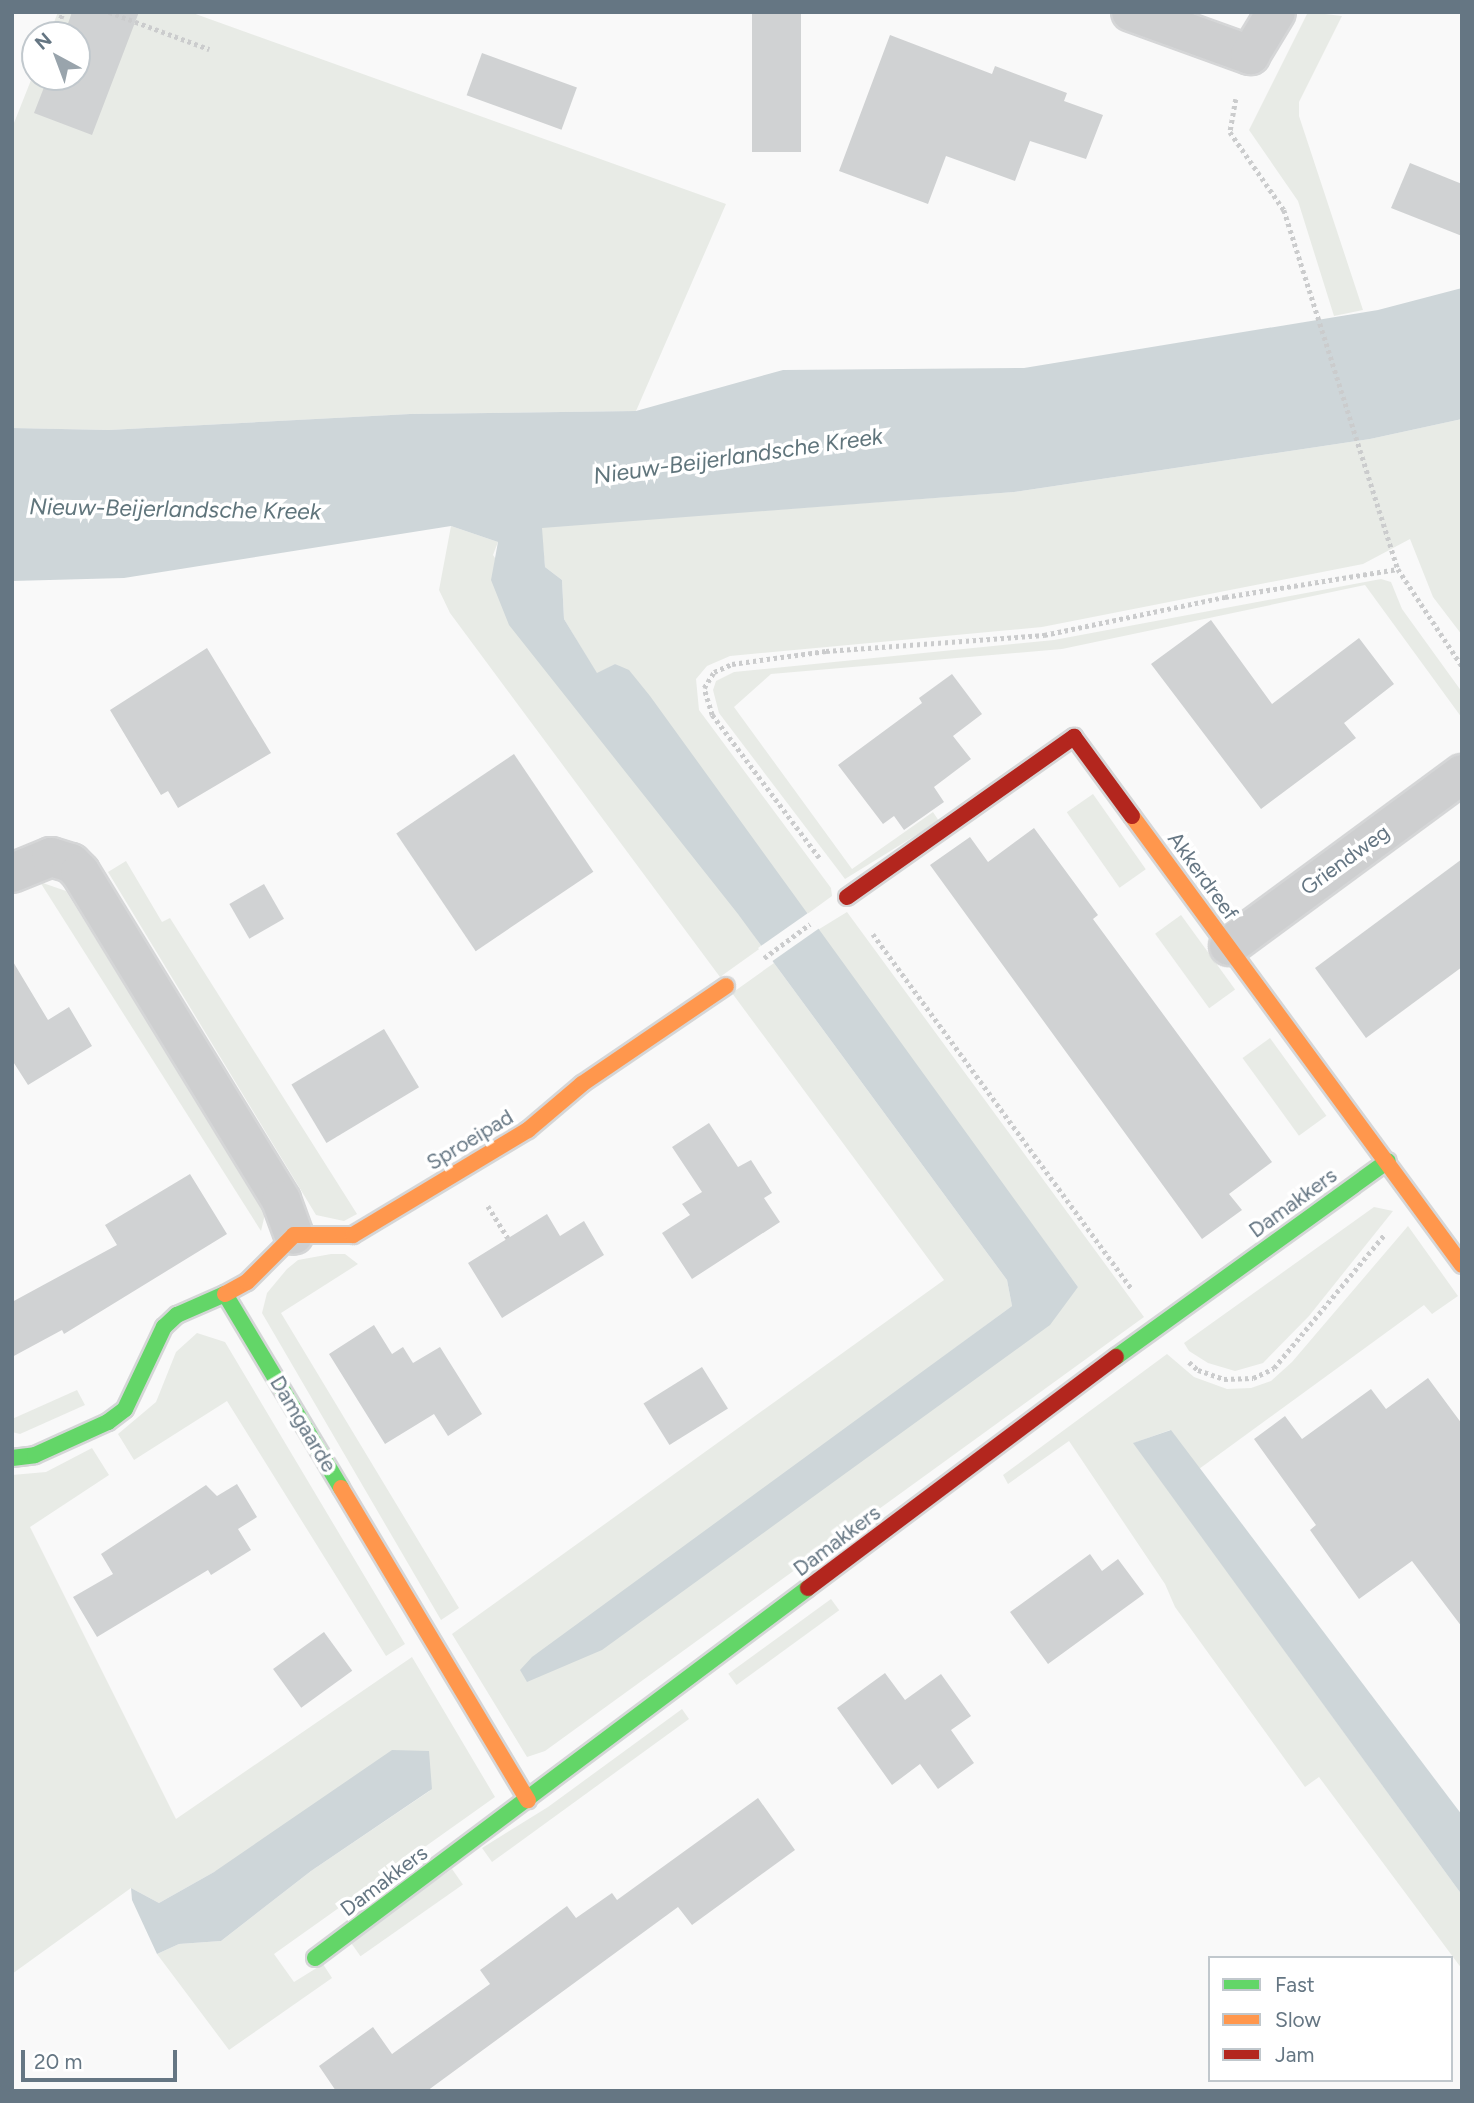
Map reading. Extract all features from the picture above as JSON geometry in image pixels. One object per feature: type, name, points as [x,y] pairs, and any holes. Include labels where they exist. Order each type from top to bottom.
[{"type":"street","points":[[1131,12],[1250,55],[1276,12]]},
{"type":"street","name":"Akkerdreef","points":[[847,897],[1074,737],[1462,1265]]},
{"type":"street","name":"Griendweg","points":[[1229,946],[1462,774]]},
{"type":"street","points":[[12,873],[51,857],[71,863],[80,872],[281,1200],[294,1235],[247,1282],[177,1315],[164,1327],[125,1409],[108,1422],[34,1455],[12,1458]]},
{"type":"street","name":"Sproeipad","points":[[294,1235],[353,1235],[365,1229],[543,1121],[582,1084],[726,986]]},
{"type":"street","name":"Damakkers","points":[[315,1958],[1159,1325],[1388,1161]]},
{"type":"street","name":"Damgaarde","points":[[225,1294],[527,1800]]},
{"type":"path","points":[[109,12],[209,49]]},
{"type":"path","points":[[1250,55],[1230,132],[1284,210],[1391,545],[1422,611],[1462,666]]},
{"type":"path","points":[[726,986],[819,918]]},
{"type":"path","points":[[1159,1325],[1198,1370],[1224,1379],[1253,1378],[1274,1368],[1394,1221],[1418,1204]]},
{"type":"shaded area","points":[[58,12],[190,12],[726,204],[636,411],[410,414],[109,430],[12,428],[12,128],[27,91],[91,91],[91,21],[54,21]]},
{"type":"shaded area","points":[[1308,12],[1342,16],[1299,102],[1299,116],[1363,310],[1334,316],[1298,201],[1249,130]]},
{"type":"shaded area","points":[[1462,419],[1462,635],[1433,597],[1410,539],[1363,564],[1042,627],[730,656],[707,666],[696,679],[699,710],[831,888],[832,896],[806,915],[631,673],[615,664],[597,674],[564,619],[562,580],[545,567],[541,527],[1014,492],[1370,439]]},
{"type":"shaded area","points":[[451,526],[498,542],[493,555],[762,947],[720,977],[450,613],[439,590]]},
{"type":"shaded area","points":[[1381,579],[1391,582],[1402,609],[1462,692],[1462,718],[1365,585],[1062,649],[771,674],[734,707],[852,869],[933,812],[939,821],[845,879],[719,713],[713,690],[716,681],[734,672],[1054,640]]},
{"type":"shaded area","points":[[1093,794],[1146,869],[1120,888],[1067,812]]},
{"type":"shaded area","points":[[126,861],[162,922],[170,918],[357,1214],[344,1221],[316,1215],[108,872]]},
{"type":"shaded area","points":[[40,882],[66,891],[258,1199],[265,1214],[261,1231]]},
{"type":"shaded area","points":[[847,912],[1144,1317],[545,1751],[527,1757],[452,1634],[944,1280],[732,993],[774,963],[1007,1280],[1012,1306],[520,1670],[1078,1287],[816,931]]},
{"type":"shaded area","points":[[1181,915],[1235,989],[1209,1008],[1155,934]]},
{"type":"shaded area","points":[[1270,1038],[1326,1116],[1299,1136],[1242,1058]]},
{"type":"shaded area","points":[[1374,1207],[1393,1211],[1309,1316],[1263,1363],[1235,1371],[1208,1363],[1189,1351],[1184,1343]]},
{"type":"shaded area","points":[[1408,1226],[1458,1296],[1432,1314],[1424,1305],[1199,1469],[1170,1430],[1134,1443],[1462,1895],[1462,1969],[1319,1777],[1305,1787],[1175,1607],[1165,1584],[1069,1441],[1008,1484],[1003,1475],[1167,1354],[1194,1377],[1227,1389],[1251,1388],[1271,1381],[1292,1362]]},
{"type":"shaded area","points":[[345,1254],[358,1264],[281,1313],[459,1608],[441,1620],[262,1313],[267,1293],[287,1269],[298,1260]]},
{"type":"shaded area","points":[[197,1333],[225,1342],[405,1644],[386,1656],[227,1401],[134,1460],[118,1434],[156,1402],[176,1352]]},
{"type":"shaded area","points":[[77,1390],[85,1405],[20,1434],[12,1432],[12,1419]]},
{"type":"shaded area","points":[[92,1448],[109,1475],[30,1527],[176,1819],[412,1657],[495,1797],[274,1954],[294,1982],[323,1964],[332,1978],[229,2050],[157,1954],[179,1944],[221,1941],[311,1871],[431,1790],[214,1872],[159,1903],[131,1888],[12,1974],[12,1475],[46,1472]]},
{"type":"shaded area","points":[[831,1599],[839,1610],[736,1685],[728,1674]]},
{"type":"shaded area","points":[[682,1709],[689,1719],[492,1862],[482,1848],[548,1807]]},
{"type":"shaded area","points":[[452,1869],[463,1885],[361,1956],[350,1941]]},
{"type":"water","name":"Nieuw-Beijerlandsche Kreek","points":[[1462,288],[1462,419],[1370,439],[1014,492],[542,528],[545,567],[562,580],[564,619],[597,673],[615,664],[629,670],[650,696],[1078,1287],[1050,1325],[602,1650],[527,1682],[520,1670],[532,1657],[1012,1306],[1007,1280],[738,914],[509,625],[491,580],[498,542],[451,526],[124,578],[12,581],[12,428],[109,430],[410,414],[636,411],[783,370],[1024,368],[1378,310]]},
{"type":"water","points":[[1171,1430],[1462,1815],[1462,1895],[1133,1443]]},
{"type":"water","points":[[392,1750],[429,1751],[432,1789],[311,1871],[221,1941],[179,1944],[157,1954],[132,1900],[131,1888],[159,1903],[214,1872]]},
{"type":"pier","points":[[808,913],[819,929],[769,964],[758,948]]},
{"type":"building","points":[[72,12],[139,12],[92,135],[34,113],[43,91],[91,91],[91,21],[69,21]]},
{"type":"building","points":[[752,12],[801,12],[801,152],[752,152]]},
{"type":"building","points":[[890,35],[992,74],[995,66],[1067,93],[1064,101],[1103,115],[1086,159],[1030,141],[1015,181],[946,156],[928,204],[839,171]]},
{"type":"building","points":[[482,53],[577,88],[562,130],[467,95]]},
{"type":"building","points":[[1410,163],[1462,184],[1462,236],[1391,208]]},
{"type":"building","points":[[1211,620],[1272,704],[1359,638],[1394,684],[1344,723],[1356,738],[1261,809],[1151,664]]},
{"type":"building","points":[[207,648],[271,753],[178,808],[168,791],[161,795],[110,710]]},
{"type":"building","points":[[952,674],[982,714],[953,736],[971,759],[934,787],[944,802],[904,830],[894,816],[883,824],[838,765],[922,703],[919,698]]},
{"type":"building","points":[[514,754],[593,872],[476,951],[396,833]]},
{"type":"building","points":[[1034,828],[1098,915],[1093,919],[1272,1162],[1229,1194],[1242,1210],[1202,1239],[930,865],[970,837],[988,862]]},
{"type":"building","points":[[1462,859],[1462,967],[1366,1038],[1315,968]]},
{"type":"building","points":[[264,884],[284,919],[249,939],[229,904]]},
{"type":"building","points":[[12,960],[48,1020],[69,1007],[92,1046],[28,1085],[12,1060]]},
{"type":"building","points":[[384,1029],[419,1087],[326,1143],[291,1085]]},
{"type":"building","points":[[709,1123],[738,1167],[751,1160],[772,1193],[764,1198],[780,1222],[692,1279],[662,1233],[690,1215],[682,1204],[702,1192],[672,1147]]},
{"type":"building","points":[[190,1174],[227,1234],[64,1334],[62,1330],[12,1357],[12,1302],[117,1245],[105,1225]]},
{"type":"building","points":[[547,1214],[560,1236],[584,1221],[604,1255],[502,1318],[468,1263]]},
{"type":"building","points":[[374,1325],[392,1354],[403,1347],[413,1363],[440,1347],[482,1414],[448,1436],[434,1414],[385,1444],[329,1354]]},
{"type":"building","points":[[702,1367],[728,1409],[669,1445],[643,1404]]},
{"type":"building","points":[[1428,1378],[1462,1424],[1462,1627],[1412,1561],[1359,1599],[1310,1530],[1316,1525],[1254,1439],[1285,1416],[1302,1439],[1371,1389],[1386,1409]]},
{"type":"building","points":[[237,1484],[257,1517],[238,1529],[251,1550],[211,1575],[208,1570],[97,1637],[73,1597],[113,1574],[101,1554],[206,1485],[217,1496]]},
{"type":"building","points":[[1090,1554],[1102,1571],[1118,1559],[1144,1594],[1048,1664],[1010,1612]]},
{"type":"building","points":[[324,1632],[352,1671],[301,1708],[273,1669]]},
{"type":"building","points":[[885,1673],[905,1700],[941,1674],[971,1716],[951,1730],[974,1763],[938,1789],[920,1764],[892,1785],[837,1708]]},
{"type":"building","points":[[758,1798],[795,1850],[692,1925],[678,1907],[427,2091],[336,2091],[319,2066],[373,2027],[392,2054],[490,1984],[480,1970],[567,1906],[576,1918],[612,1893],[617,1900]]},
{"type":"traffic: fast","points":[[1116,1357],[1388,1161]]},
{"type":"traffic: fast","points":[[12,1458],[35,1455],[108,1422],[125,1409],[164,1327],[177,1315],[225,1294],[341,1488]]},
{"type":"traffic: fast","points":[[315,1958],[808,1588]]},
{"type":"traffic: slow","points":[[1132,816],[1462,1265]]},
{"type":"traffic: slow","points":[[225,1294],[247,1282],[294,1235],[353,1235],[528,1130],[582,1084],[726,986]]},
{"type":"traffic: slow","points":[[341,1488],[528,1800]]},
{"type":"traffic: jam","points":[[847,897],[1074,737],[1132,816]]},
{"type":"traffic: jam","points":[[808,1588],[1116,1357]]}]
